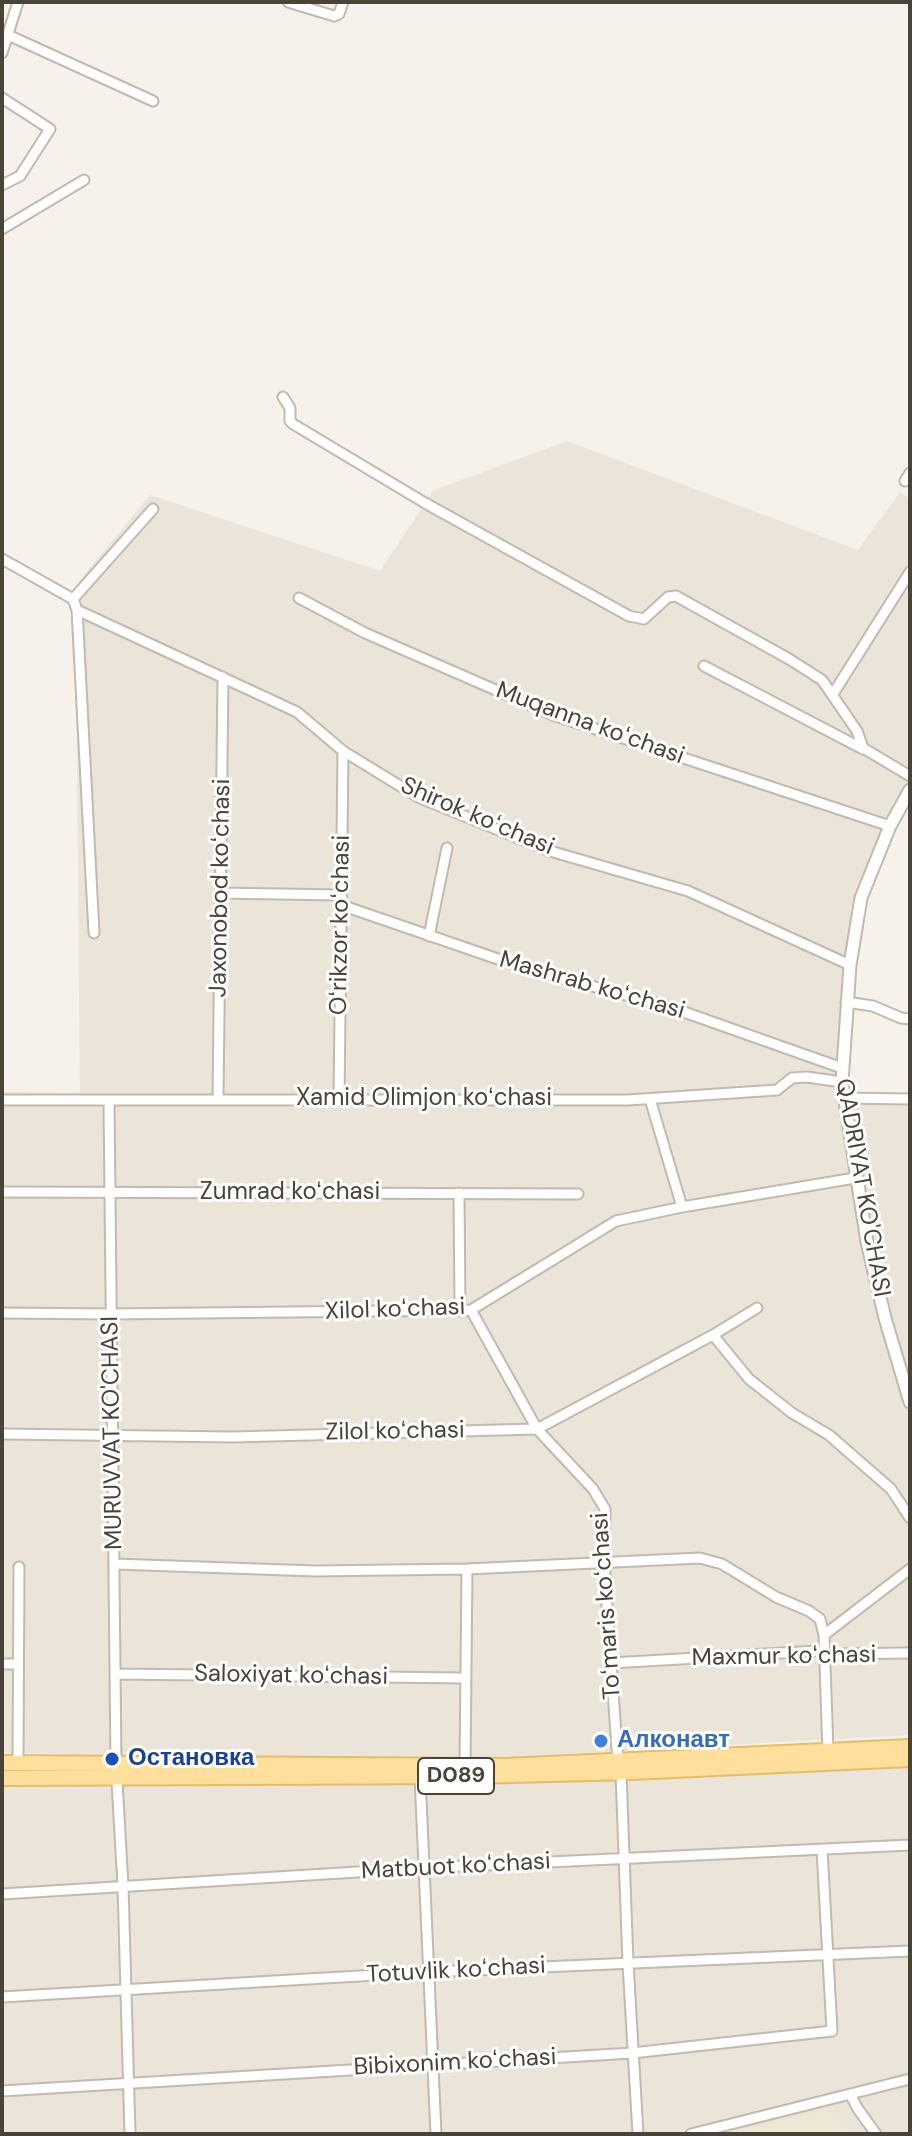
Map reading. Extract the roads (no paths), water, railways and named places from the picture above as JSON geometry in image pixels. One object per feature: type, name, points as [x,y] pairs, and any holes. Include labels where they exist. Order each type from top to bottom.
[{"type":"main road","name":"D089","points":[[2,1763],[620,1767],[910,1747]]},
{"type":"main road","name":"D089","points":[[2,1778],[420,1777],[620,1767],[910,1759]]},
{"type":"street","points":[[2,53],[18,2]]},
{"type":"street","points":[[288,2],[334,16],[339,14],[343,2]]},
{"type":"street","points":[[8,35],[153,101]]},
{"type":"street","points":[[2,98],[50,129],[20,176],[2,185]]},
{"type":"street","points":[[2,229],[84,180]]},
{"type":"street","points":[[283,397],[289,405],[293,424],[425,503],[629,616],[644,619],[668,597],[676,596],[822,680],[857,731],[866,750]]},
{"type":"street","points":[[73,599],[153,509]]},
{"type":"street","points":[[2,559],[73,599],[77,610],[94,933]]},
{"type":"street","points":[[833,694],[910,572]]},
{"type":"street","name":"Muqanna koʻchasi","points":[[299,598],[365,633],[553,715],[890,826]]},
{"type":"street","name":"Shirok koʻchasi","points":[[77,610],[297,712],[343,751],[418,797],[550,851],[688,891],[850,965]]},
{"type":"street","points":[[704,666],[910,776]]},
{"type":"street","name":"Jaxonobod koʻchasi","points":[[218,1099],[223,677]]},
{"type":"street","name":"Oʻrikzor koʻchasi","points":[[339,1100],[343,751]]},
{"type":"street","name":"QADRIYAT KO'CHASI","points":[[910,790],[890,826],[861,898],[850,965],[842,1068],[843,1098],[855,1178],[885,1318],[910,1402]]},
{"type":"street","points":[[429,936],[447,848]]},
{"type":"street","name":"Mashrab koʻchasi","points":[[220,893],[341,900],[429,936],[524,968],[667,1006],[842,1068]]},
{"type":"street","points":[[846,1002],[873,1006],[910,1019]]},
{"type":"street","name":"Xamid Olimjon koʻchasi","points":[[2,1100],[418,1102],[650,1099],[777,1090],[792,1078],[842,1082]]},
{"type":"street","points":[[843,1098],[910,1099]]},
{"type":"street","points":[[650,1099],[682,1207]]},
{"type":"street","name":"MURUVVAT KO'CHASI","points":[[109,1102],[118,1780]]},
{"type":"street","name":"Xilol koʻchasi","points":[[2,1313],[466,1310],[616,1221],[855,1178]]},
{"type":"street","name":"Zumrad koʻchasi","points":[[2,1192],[578,1194]]},
{"type":"street","points":[[459,1193],[466,1310]]},
{"type":"street","name":"Zilol koʻchasi","points":[[2,1434],[233,1437],[537,1429],[713,1335],[757,1308]]},
{"type":"street","name":"Toʻmaris koʻchasi","points":[[466,1310],[537,1429],[593,1489],[605,1509],[604,1562],[620,1767],[638,2134]]},
{"type":"street","points":[[713,1335],[749,1379],[792,1413],[829,1435],[891,1489],[910,1518]]},
{"type":"street","points":[[115,1564],[315,1571],[467,1569],[700,1558],[722,1564],[820,1619],[824,1635],[824,1752]]},
{"type":"street","points":[[18,1763],[19,1567]]},
{"type":"street","points":[[467,1569],[466,1678],[470,1766]]},
{"type":"street","points":[[824,1635],[910,1569]]},
{"type":"street","name":"Maxmur koʻchasi","points":[[611,1663],[817,1651],[823,1654],[910,1653]]},
{"type":"street","points":[[2,1664],[17,1664]]},
{"type":"street","name":"Saloxiyat koʻchasi","points":[[116,1674],[466,1678]]},
{"type":"street","points":[[420,1777],[436,2134]]},
{"type":"street","points":[[118,1780],[130,2134]]},
{"type":"street","name":"Matbuot koʻchasi","points":[[2,1894],[422,1868],[910,1845]]},
{"type":"street","points":[[822,1849],[827,1955]]},
{"type":"street","name":"Totuvlik koʻchasi","points":[[2,1997],[427,1972],[910,1951]]},
{"type":"street","name":"Bibixonim koʻchasi","points":[[2,2091],[632,2053],[832,2031],[827,1955]]},
{"type":"street","points":[[691,2134],[910,2079]]},
{"type":"street","points":[[850,2094],[876,2134]]},
{"type":"place","name":"Алконавт","points":[[601,1741]]},
{"type":"place","name":"Остановка","points":[[112,1759]]}]
